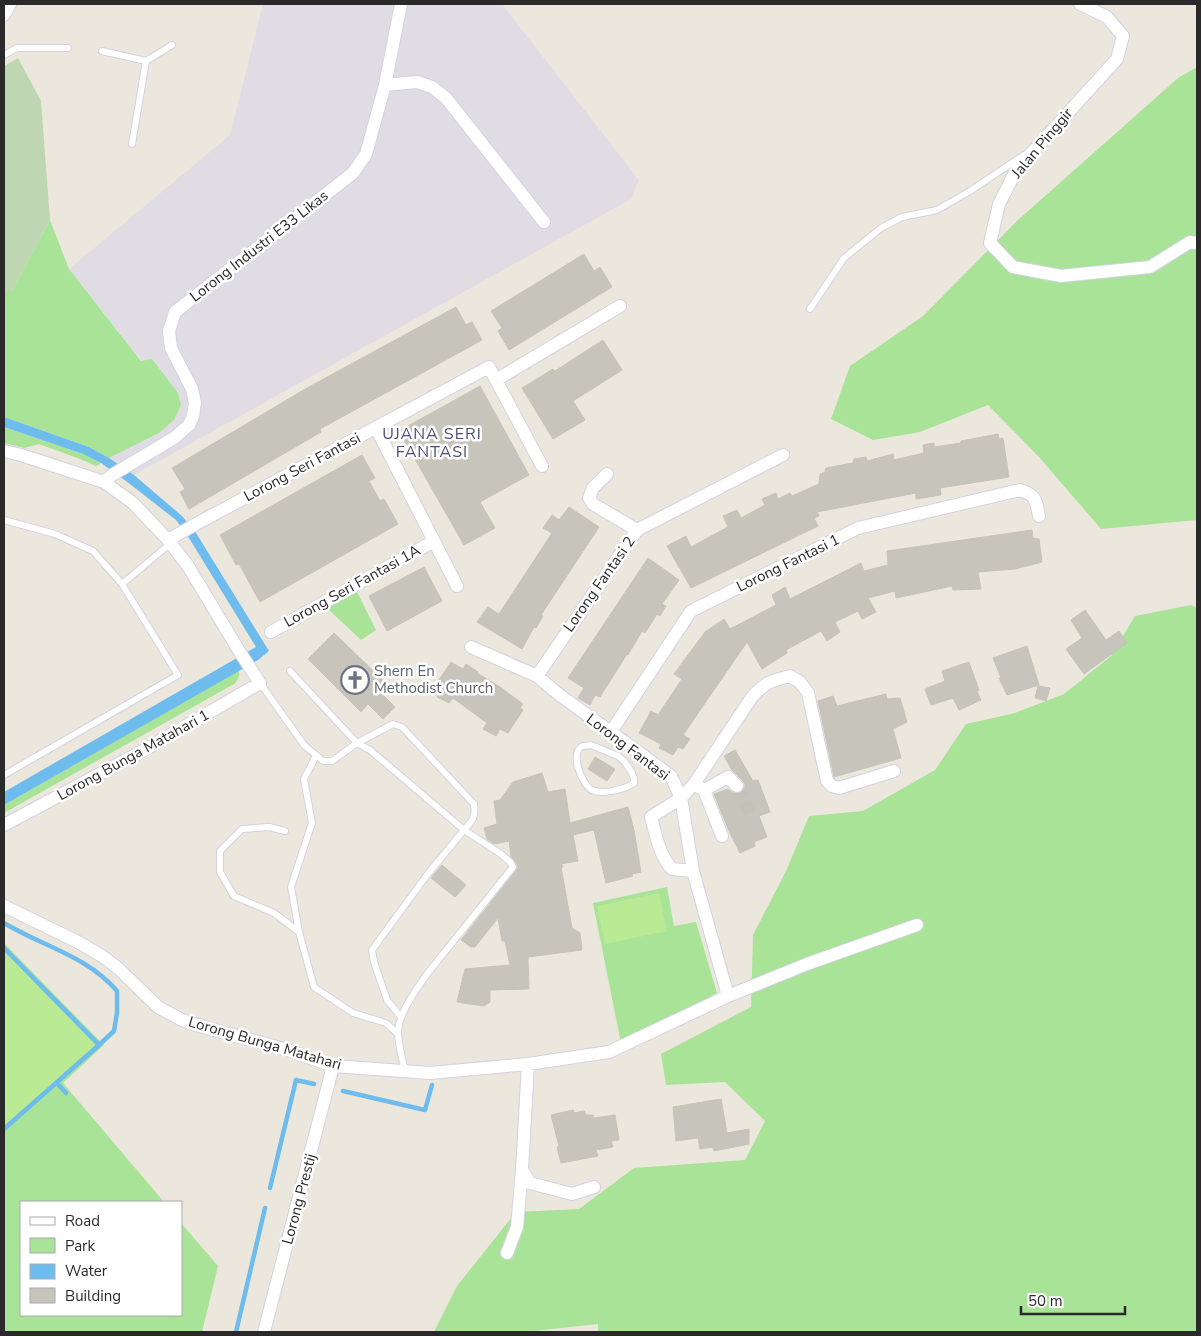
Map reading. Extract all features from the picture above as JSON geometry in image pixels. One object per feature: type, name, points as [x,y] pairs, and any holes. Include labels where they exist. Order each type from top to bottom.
[{"type":"street","name":"Lorong Industri E33 Likas","points":[[108,478],[174,438],[188,425],[193,416],[195,403],[192,389],[171,348],[169,331],[175,312],[352,173],[366,154],[385,85],[401,4]]},
{"type":"street","name":"Jalan Pinggir","points":[[1080,4],[1107,17],[1123,36],[1117,59],[1016,169],[998,204],[990,242],[1014,268],[1061,276],[1150,267],[1190,242],[1197,243]]},
{"type":"street","points":[[385,85],[417,82],[432,87],[446,98],[544,222]]},
{"type":"street","points":[[542,466],[496,380],[620,306]]},
{"type":"street","name":"Lorong Seri Fantasi","points":[[169,541],[181,532],[489,367],[496,380]]},
{"type":"street","points":[[376,428],[457,586]]},
{"type":"street","points":[[4,451],[108,478],[169,541],[188,566],[260,683]]},
{"type":"street","name":"Lorong Fantasi 2","points":[[537,676],[637,530],[783,454]]},
{"type":"street","points":[[607,474],[593,488],[589,498],[593,504],[637,530]]},
{"type":"street","name":"Lorong Fantasi 1","points":[[610,732],[690,611],[858,528],[1020,490],[1029,493],[1036,499],[1039,516]]},
{"type":"street","name":"Lorong Seri Fantasi 1A","points":[[271,632],[434,541]]},
{"type":"street","name":"Lorong Fantasi","points":[[470,646],[537,676],[633,750],[671,776],[681,798],[693,871],[728,996]]},
{"type":"street","points":[[699,787],[752,697],[772,680],[790,676],[800,682],[808,693],[827,781],[832,786],[839,788],[894,771]]},
{"type":"street","name":"Lorong Bunga Matahari 1","points":[[4,825],[139,753],[260,683]]},
{"type":"street","points":[[693,871],[672,869],[665,861],[651,817],[699,787],[728,777],[737,786]]},
{"type":"street","points":[[699,787],[722,836]]},
{"type":"street","name":"Lorong Bunga Matahari","points":[[4,906],[78,942],[102,956],[119,969],[158,1008],[182,1020],[288,1050],[333,1066],[430,1073],[528,1064],[609,1052],[728,996],[807,964],[917,925]]},
{"type":"street","points":[[507,1254],[517,1227],[528,1064]]},
{"type":"street","name":"Lorong Prestij","points":[[264,1332],[333,1066]]},
{"type":"street","points":[[522,1170],[530,1183],[572,1194],[594,1187]]},
{"type":"lane","points":[[102,51],[146,61],[172,45]]},
{"type":"lane","points":[[4,55],[17,48],[68,48]]},
{"type":"lane","points":[[132,144],[146,61]]},
{"type":"lane","points":[[810,309],[844,258],[881,228],[902,217],[936,210],[970,191],[1036,147]]},
{"type":"lane","points":[[4,520],[55,534],[93,551],[122,584],[178,675],[4,775]]},
{"type":"lane","points":[[122,584],[169,541]]},
{"type":"lane","points":[[290,671],[356,743],[370,750],[464,830],[501,854],[513,867],[427,974],[401,1016],[398,1034],[404,1070]]},
{"type":"lane","points":[[260,683],[304,745],[323,761],[332,761],[356,743],[394,724],[402,727],[474,804],[473,820],[427,875],[373,947],[374,962],[387,1000],[401,1016]]},
{"type":"lane","points":[[591,745],[618,756],[624,761],[634,779],[634,783],[626,788],[594,791],[588,787],[578,773],[577,754],[583,746],[591,745]]},
{"type":"lane","points":[[624,761],[633,750]]},
{"type":"lane","points":[[316,756],[304,779],[312,823],[291,887],[299,932],[314,987],[353,1012],[386,1024],[398,1034]]},
{"type":"lane","points":[[285,831],[268,827],[242,829],[220,851],[220,872],[234,896],[274,913],[299,932]]},
{"type":"shaded area","points":[[263,4],[502,4],[639,180],[631,199],[134,475],[109,458],[159,433],[174,420],[181,405],[142,361],[69,269],[230,135]]},
{"type":"green space","points":[[18,58],[41,101],[50,220],[12,291],[4,291],[4,66]]},
{"type":"green space","points":[[1197,67],[1197,520],[1101,529],[1039,457],[988,405],[920,432],[873,440],[831,419],[850,366],[923,316],[1018,220],[1178,78]]},
{"type":"green space","points":[[50,220],[69,269],[141,361],[152,359],[178,393],[181,405],[174,420],[159,433],[109,458],[89,447],[4,417],[4,291],[12,291]]},
{"type":"green space","points":[[4,427],[83,454],[101,463],[96,466],[39,444],[24,448],[4,443]]},
{"type":"green space","points":[[357,592],[376,630],[361,640],[327,608]]},
{"type":"green space","points":[[1191,605],[1197,608],[1197,1332],[598,1332],[598,1324],[525,1332],[434,1332],[457,1286],[516,1212],[579,1209],[634,1168],[745,1160],[765,1121],[725,1082],[666,1085],[661,1054],[751,1007],[753,935],[787,869],[809,816],[863,811],[935,770],[966,724],[1015,713],[1064,694],[1111,656],[1135,616]]},
{"type":"green space","points":[[238,670],[239,678],[234,684],[4,813],[4,805]]},
{"type":"green space","points":[[667,887],[674,926],[696,922],[717,993],[621,1043],[593,903]]},
{"type":"green space","points":[[659,893],[667,931],[605,944],[597,906]]},
{"type":"green space","points":[[4,943],[104,1045],[63,1083],[163,1201],[20,1201],[20,1316],[182,1316],[182,1224],[218,1266],[202,1332],[4,1332]]},
{"type":"green space","points":[[4,948],[99,1045],[4,1129]]},
{"type":"water","points":[[4,417],[89,447],[109,458],[134,475],[182,516],[196,533],[269,651],[258,660],[4,805],[4,792],[256,647],[176,520],[101,463],[83,454],[4,427]]},
{"type":"building","points":[[584,254],[594,271],[600,267],[612,287],[509,350],[498,331],[502,328],[491,311]]},
{"type":"building","points":[[456,307],[466,325],[472,322],[482,340],[320,429],[321,432],[189,509],[180,492],[185,489],[172,468],[307,388]]},
{"type":"building","points":[[603,340],[622,370],[573,401],[585,420],[553,439],[522,388],[553,369],[555,371]]},
{"type":"building","points":[[480,386],[529,475],[480,502],[495,528],[464,545],[399,431]]},
{"type":"building","points":[[998,434],[999,439],[1003,438],[1009,477],[940,488],[941,495],[916,499],[916,493],[817,512],[819,516],[814,518],[818,526],[691,588],[667,546],[686,536],[691,547],[728,527],[723,516],[737,510],[741,518],[765,505],[762,499],[776,493],[778,499],[790,493],[792,496],[819,484],[820,474],[825,472],[826,468],[853,463],[854,459],[866,457],[867,461],[893,454],[894,460],[924,453],[923,445],[934,443],[934,447]]},
{"type":"building","points":[[362,455],[375,478],[369,481],[380,501],[384,499],[398,524],[260,602],[239,564],[236,565],[220,535]]},
{"type":"building","points":[[569,507],[599,527],[541,615],[543,616],[536,628],[534,627],[522,649],[477,622],[488,607],[499,614],[552,533],[543,528],[552,515],[559,520]]},
{"type":"building","points":[[1032,530],[1033,538],[1039,539],[1042,562],[1015,569],[978,572],[981,589],[953,590],[952,586],[896,598],[895,591],[868,598],[876,612],[862,619],[858,611],[835,622],[840,632],[827,641],[821,631],[786,650],[787,653],[762,669],[747,642],[683,735],[690,739],[683,749],[678,747],[673,755],[659,748],[661,744],[639,733],[651,711],[658,715],[682,679],[674,674],[705,632],[724,619],[730,629],[776,605],[772,595],[785,587],[790,599],[861,563],[864,571],[888,565],[887,551]]},
{"type":"building","points":[[648,558],[679,580],[662,604],[666,606],[660,616],[657,614],[645,633],[642,631],[600,697],[595,695],[590,705],[578,698],[584,688],[568,678]]},
{"type":"building","points":[[424,567],[442,601],[387,631],[369,596]]},
{"type":"building","points":[[1085,610],[1106,640],[1119,631],[1127,643],[1084,674],[1066,649],[1082,638],[1071,620]]},
{"type":"building","name":"Shern En Methodist Church","points":[[334,633],[388,685],[380,692],[395,707],[383,719],[368,704],[361,712],[308,659]]},
{"type":"building","points":[[1027,646],[1039,685],[1007,695],[993,658]]},
{"type":"building","points":[[451,662],[463,669],[466,664],[523,704],[520,708],[523,710],[508,733],[500,729],[496,736],[483,729],[487,723],[453,698],[449,703],[437,697],[442,689],[439,687],[442,681],[439,680]]},
{"type":"building","points":[[969,662],[981,700],[959,710],[953,698],[931,705],[925,689],[945,681],[942,671]]},
{"type":"building","points":[[1038,686],[1050,688],[1046,701],[1035,698]]},
{"type":"building","points":[[886,694],[887,699],[900,698],[907,722],[893,729],[901,758],[834,777],[818,701],[833,696],[837,706]]},
{"type":"building","points":[[735,750],[753,781],[758,780],[770,812],[759,816],[767,837],[754,842],[755,846],[740,853],[714,794],[728,789],[734,794],[739,794],[745,789],[745,784],[732,770],[724,756]]},
{"type":"building","points":[[595,757],[615,769],[607,781],[588,769]]},
{"type":"building","points":[[542,773],[548,792],[565,789],[570,823],[628,807],[641,872],[606,883],[594,830],[573,835],[578,861],[561,864],[563,867],[561,867],[572,928],[580,933],[582,950],[528,957],[529,989],[490,990],[490,1002],[484,1006],[457,1002],[465,969],[510,965],[505,941],[502,941],[498,918],[475,947],[471,947],[461,940],[518,868],[511,856],[509,841],[494,844],[487,839],[484,828],[497,824],[494,801],[500,800],[513,782]]},
{"type":"building","points":[[442,865],[466,885],[455,897],[431,878]]},
{"type":"building","points":[[721,1099],[727,1133],[749,1129],[749,1144],[714,1151],[713,1147],[700,1149],[698,1138],[676,1141],[673,1107]]},
{"type":"building","points":[[573,1110],[574,1113],[584,1111],[586,1115],[593,1115],[594,1118],[615,1115],[619,1140],[611,1141],[613,1147],[596,1150],[598,1156],[561,1163],[557,1147],[559,1146],[551,1115]]},
{"type":"waterway","points":[[4,923],[78,960],[105,979],[117,991],[117,1013],[114,1031],[99,1045]]},
{"type":"waterway","points":[[4,948],[99,1045],[4,1129]]},
{"type":"waterway","points":[[270,1188],[296,1080],[314,1084]]},
{"type":"waterway","points":[[57,1083],[66,1093]]},
{"type":"waterway","points":[[343,1091],[425,1110],[432,1085]]},
{"type":"waterway","points":[[236,1332],[265,1208]]},
{"type":"tunnel","points":[[737,786],[750,814]]},
{"type":"place","name":"Shern En Methodist Church","points":[[355,680]]},
{"type":"district","name":"UJANA SERI FANTASI","points":[[432,443]]}]
